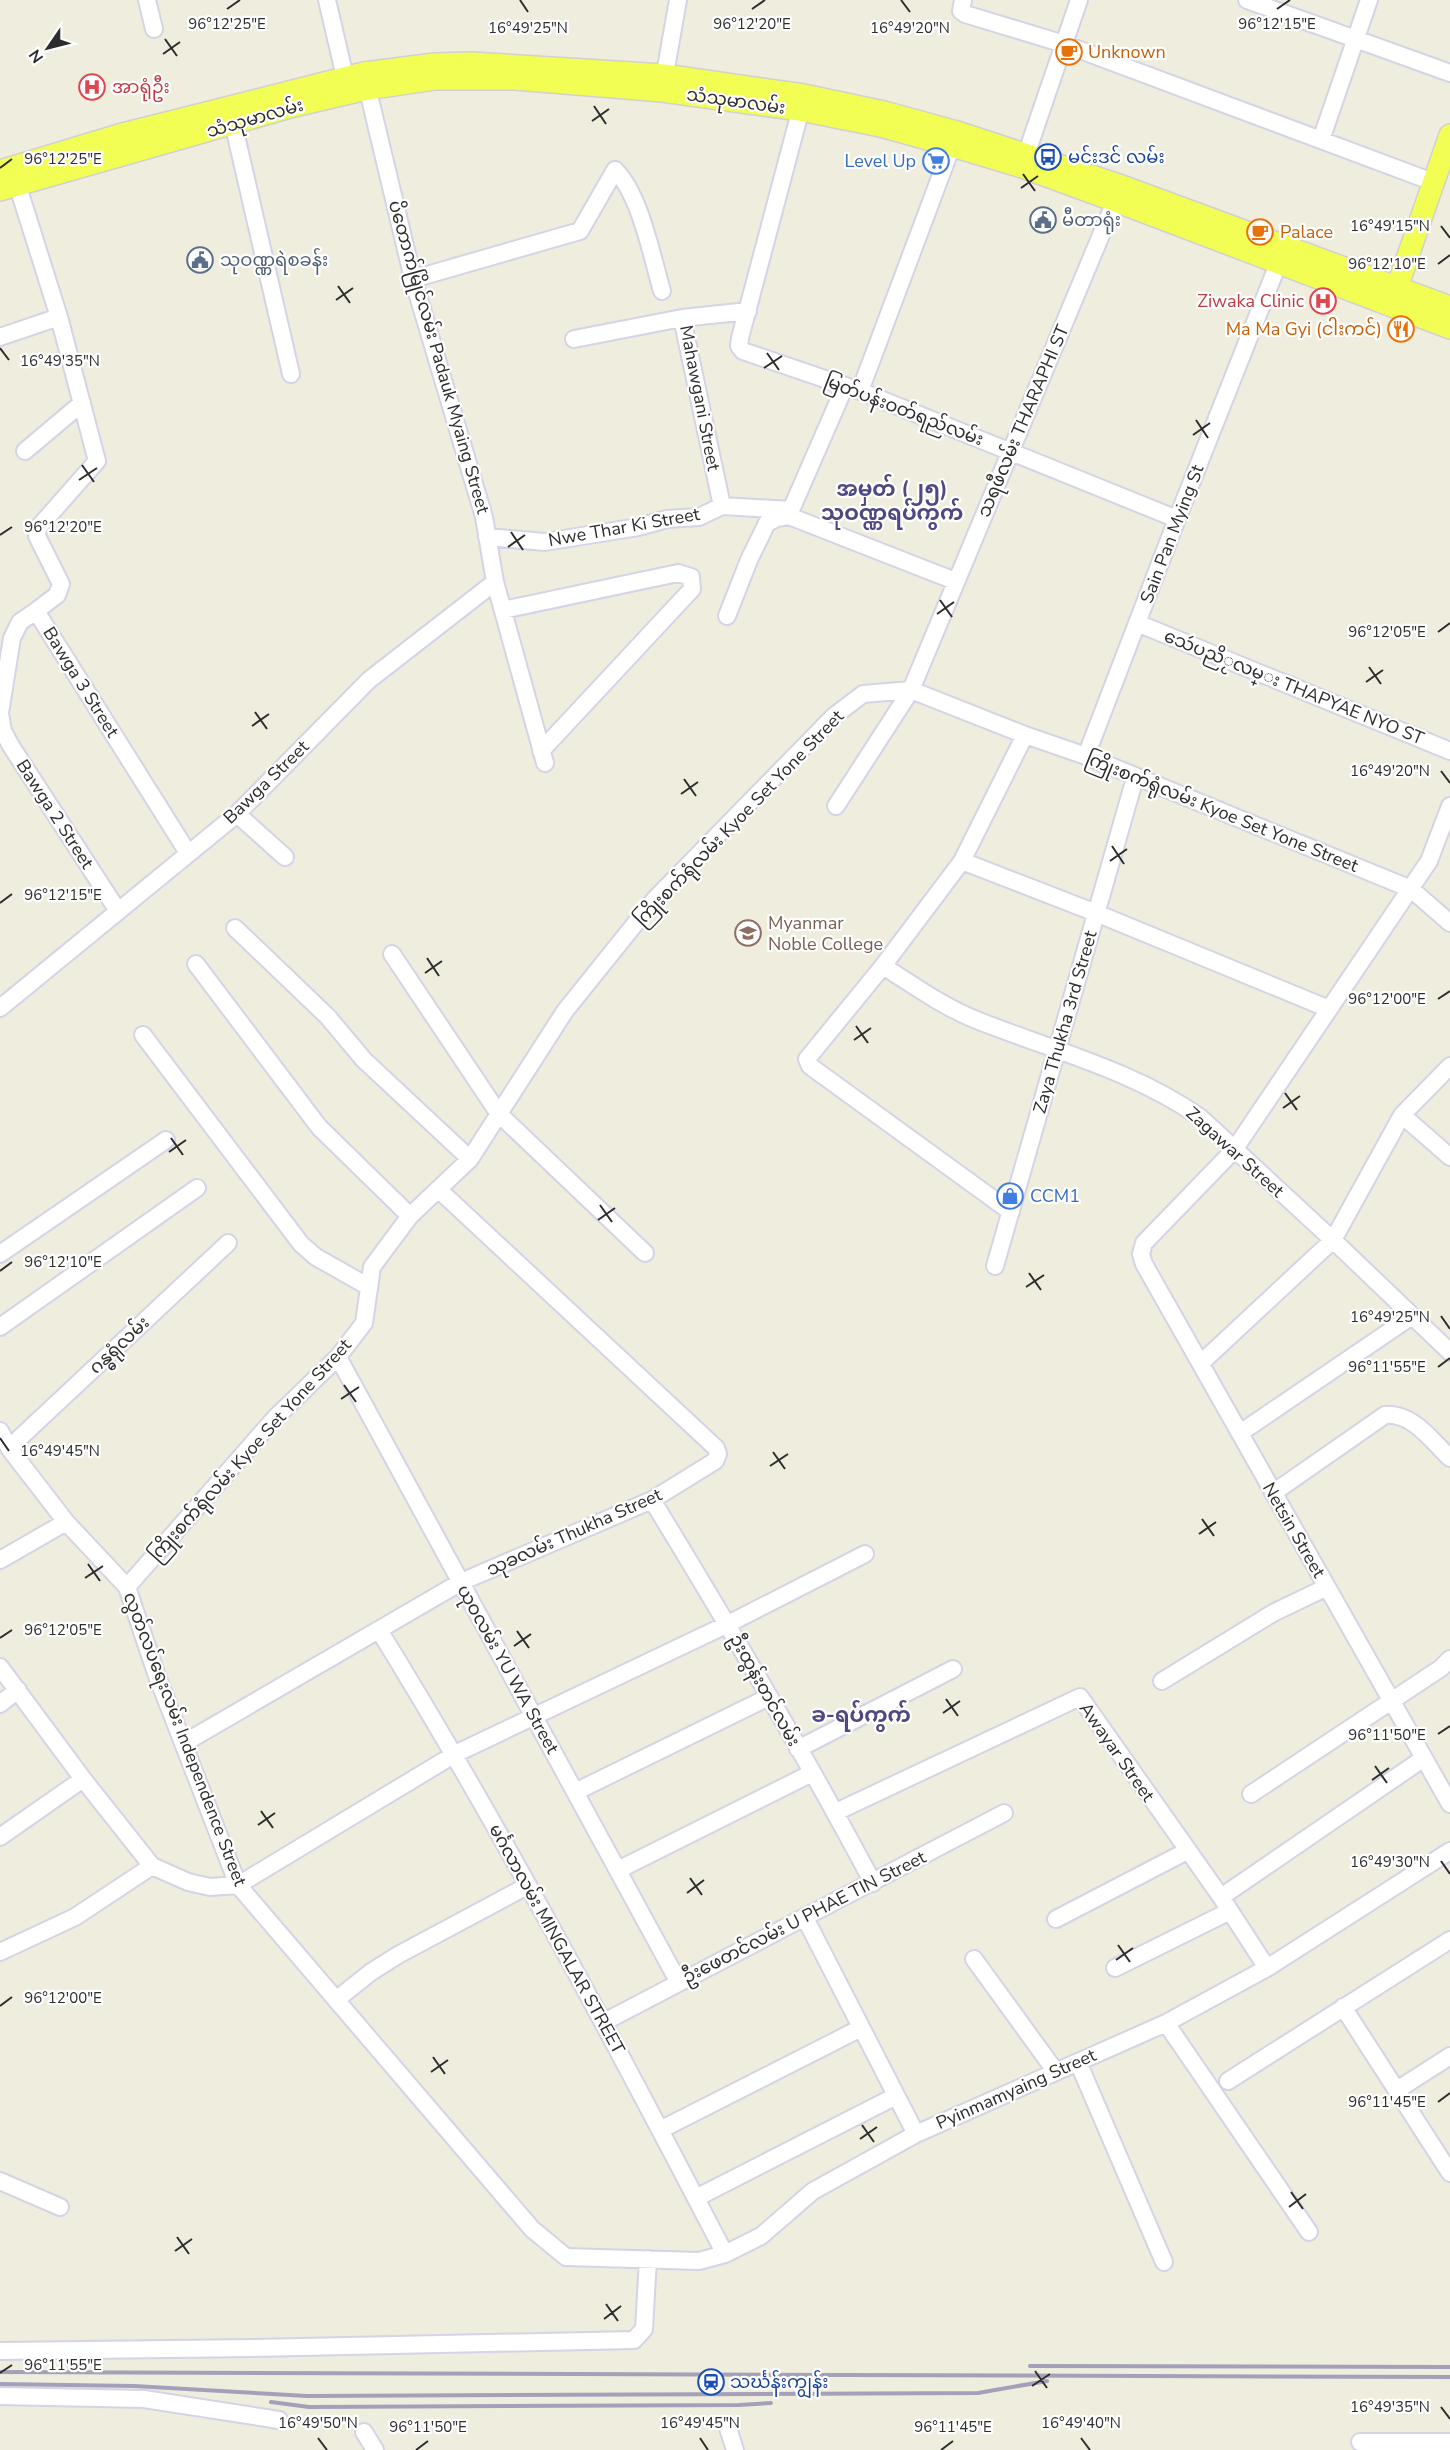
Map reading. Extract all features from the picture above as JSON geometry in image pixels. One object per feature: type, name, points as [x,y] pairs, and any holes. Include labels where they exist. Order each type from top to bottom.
[{"type":"main road","name":"သံသုမာလမ်း","points":[[6,174],[119,135],[294,106],[356,83],[473,77],[663,83],[802,103],[880,126],[955,139],[1025,160],[1394,296],[1450,328]]},
{"type":"main road","points":[[1394,296],[1450,135]]},
{"type":"main road","name":"သံသုမာလမ်း","points":[[1394,296],[1450,307]]},
{"type":"street","points":[[147,0],[154,29]]},
{"type":"street","name":"ပိတောက်မြိုင်လမ်း Padauk Myaing Street","points":[[327,0],[356,83],[484,517],[487,537]]},
{"type":"street","points":[[663,83],[678,0]]},
{"type":"street","points":[[963,0],[961,11],[965,14],[1064,44],[1433,182]]},
{"type":"street","points":[[1025,160],[1079,0]]},
{"type":"street","points":[[1247,0],[1450,74]]},
{"type":"street","points":[[1321,140],[1369,0]]},
{"type":"street","points":[[748,311],[802,103]]},
{"type":"street","points":[[231,116],[291,374]]},
{"type":"street","points":[[728,616],[749,560],[767,523],[790,513],[852,388],[955,139]]},
{"type":"street","points":[[413,279],[580,231],[615,170],[625,180],[643,224],[662,291]]},
{"type":"street","name":"Bawga 3 Street","points":[[6,174],[59,317],[97,461],[38,528],[37,536],[61,584],[57,595],[36,611],[188,853]]},
{"type":"street","name":"သရဖီလမ်း THARAPHI ST","points":[[836,806],[911,690],[1119,193]]},
{"type":"street","name":"Sain Pan Mying St","points":[[1086,756],[1282,254]]},
{"type":"street","name":"Mahawgani Street","points":[[722,506],[682,318],[748,311]]},
{"type":"street","name":"မြတ်ပန်းဝတ်ရည်လမ်း","points":[[748,311],[740,338],[739,346],[743,351],[852,388],[1177,519]]},
{"type":"street","points":[[0,337],[59,317]]},
{"type":"street","points":[[574,339],[682,318]]},
{"type":"street","points":[[25,451],[82,403]]},
{"type":"street","name":"Nwe Thar Ki Street","points":[[487,537],[545,542],[638,527],[668,519],[699,516],[722,506],[790,513],[955,581]]},
{"type":"street","points":[[487,537],[502,610],[543,757],[692,589],[691,577],[678,573],[502,610]]},
{"type":"street","name":"Bawga Street","points":[[0,1008],[237,814],[369,680],[495,582]]},
{"type":"street","name":"Bawga 2 Street","points":[[36,611],[20,622],[12,638],[0,713],[3,731],[118,911]]},
{"type":"street","name":"သေဴပညိႂလမ္း THAPYAE NYO ST","points":[[1137,623],[1450,751]]},
{"type":"street","name":"ကြိုးစက်ရုံလမ်း Kyoe Set Yone Street","points":[[127,1587],[275,1418],[338,1357],[364,1323],[372,1267],[410,1216],[470,1159],[565,1011],[663,891],[834,716],[863,694],[911,690],[1025,735],[1086,756],[1135,778],[1411,889],[1450,923]]},
{"type":"street","points":[[1011,1212],[810,1066],[807,1059],[883,966],[962,861],[1025,735]]},
{"type":"street","name":"Zaya Thukha 3rd Street","points":[[994,1266],[1135,778]]},
{"type":"street","points":[[1234,1150],[1429,861],[1450,806]]},
{"type":"street","points":[[237,814],[285,857]]},
{"type":"street","points":[[962,861],[1096,913],[1329,1009]]},
{"type":"street","points":[[235,928],[328,1017],[364,1060],[470,1159]]},
{"type":"street","points":[[392,954],[500,1114],[645,1253]]},
{"type":"street","points":[[196,964],[319,1127],[410,1216]]},
{"type":"street","name":"Zagawar Street","points":[[883,966],[936,1000],[973,1019],[1058,1049],[1156,1090],[1201,1118],[1334,1240],[1450,1352]]},
{"type":"street","points":[[143,1035],[301,1244],[316,1257],[369,1287]]},
{"type":"street","points":[[1201,1363],[1334,1240],[1402,1115],[1450,1066]]},
{"type":"street","points":[[1402,1115],[1450,1157]]},
{"type":"street","points":[[0,1254],[166,1140]]},
{"type":"street","name":"Netsin Street","points":[[1234,1150],[1144,1243],[1141,1254],[1144,1264],[1450,1804]]},
{"type":"street","points":[[0,1328],[198,1188]]},
{"type":"street","name":"သုခလမ်း Thukha Street","points":[[184,1743],[461,1582],[652,1500],[715,1461],[718,1454],[716,1448],[438,1189]]},
{"type":"street","name":"ဂန္ဓရုံလမ်း","points":[[9,1448],[228,1243]]},
{"type":"street","points":[[1240,1433],[1412,1316]]},
{"type":"street","name":"ယုဝလမ်း YU WA Street","points":[[338,1357],[678,1981]]},
{"type":"street","points":[[1273,1493],[1385,1414],[1396,1414],[1407,1418],[1450,1458]]},
{"type":"street","name":"လွတ်လပ်ရေးလမ်း Independence Street","points":[[0,1431],[9,1448],[66,1522],[127,1587],[157,1676],[237,1885],[532,2229],[566,2256]]},
{"type":"street","name":"ဦးထွန်းတင်လမ်း","points":[[652,1500],[728,1624],[836,1812],[873,1882]]},
{"type":"street","points":[[0,1560],[66,1522]]},
{"type":"street","points":[[0,1667],[83,1779],[152,1866],[188,1882],[210,1887],[237,1885],[455,1754],[728,1624],[865,1554]]},
{"type":"street","points":[[1162,1681],[1273,1613],[1327,1587]]},
{"type":"street","name":"မင်္ဂလာလမ်း MINGALAR STREET","points":[[379,1630],[455,1754],[604,2022],[725,2254]]},
{"type":"street","points":[[1251,1794],[1441,1668],[1450,1659]]},
{"type":"street","points":[[798,1749],[953,1670]]},
{"type":"street","points":[[0,1704],[18,1690]]},
{"type":"street","points":[[575,1792],[769,1697]]},
{"type":"street","name":"Awayar Street","points":[[836,1812],[1080,1697],[1226,1904],[1267,1968]]},
{"type":"street","points":[[1115,1968],[1226,1904],[1424,1758]]},
{"type":"street","points":[[618,1870],[812,1773]]},
{"type":"street","points":[[0,1837],[83,1779]]},
{"type":"street","name":"ဦးဖေတင်လမ်း U PHAE TIN Street","points":[[604,2022],[678,1981],[805,1918],[1004,1813]]},
{"type":"street","points":[[1056,1919],[1187,1851]]},
{"type":"street","name":"Pyinmamyaing Street","points":[[566,2256],[699,2261],[725,2254],[761,2236],[813,2191],[915,2134],[1166,2024],[1267,1968],[1450,1851]]},
{"type":"street","points":[[0,1952],[75,1917],[152,1866]]},
{"type":"street","points":[[336,2000],[371,1972],[398,1955],[527,1886]]},
{"type":"street","points":[[805,1918],[915,2134]]},
{"type":"street","points":[[1228,2081],[1450,1940]]},
{"type":"street","points":[[974,1959],[1056,2072]]},
{"type":"street","points":[[1343,2007],[1450,2172]]},
{"type":"street","points":[[1166,2024],[1309,2232]]},
{"type":"street","points":[[660,2130],[861,2028]]},
{"type":"street","points":[[1396,2091],[1450,2056]]},
{"type":"street","points":[[1078,2062],[1164,2262]]},
{"type":"street","points":[[696,2198],[896,2096]]},
{"type":"street","points":[[0,2181],[60,2207]]},
{"type":"street","points":[[0,2350],[254,2348],[634,2340],[644,2329],[648,2259]]},
{"type":"street","points":[[0,2396],[144,2399],[279,2420]]},
{"type":"street","points":[[727,2425],[735,2450]]},
{"type":"street","points":[[364,2433],[375,2450]]},
{"type":"street","points":[[1360,2442],[1450,2442]]},
{"type":"railway","points":[[1030,2366],[1450,2367]]},
{"type":"railway","points":[[0,2372],[1450,2377]]},
{"type":"railway","points":[[0,2384],[134,2386],[307,2396],[978,2393],[1047,2381]]},
{"type":"railway","points":[[271,2402],[309,2407],[771,2403]]},
{"type":"place","name":"Unknown","points":[[1069,52]]},
{"type":"place","name":"အာရုံဦး","points":[[92,87]]},
{"type":"place","name":"မင်းဒင် လမ်း","points":[[1048,157]]},
{"type":"place","name":"Level Up","points":[[936,161]]},
{"type":"place","name":"မီတာရုံး","points":[[1043,220]]},
{"type":"place","name":"Palace","points":[[1260,232]]},
{"type":"place","name":"သုဝဏ္ဏရဲစခန်း","points":[[200,260]]},
{"type":"place","name":"Ziwaka Clinic","points":[[1323,301]]},
{"type":"place","name":"Ma Ma Gyi (ငါးကင်)","points":[[1401,329]]},
{"type":"place","name":"Myanmar Noble College","points":[[748,933]]},
{"type":"place","name":"CCM1","points":[[1010,1196]]},
{"type":"place","name":"သင်္ဃန်းကျွန်း","points":[[711,2382]]},
{"type":"district","name":"အမှတ် (၂၅) သုဝဏ္ဏရပ်ကွက်","points":[[892,501]]},
{"type":"district","name":"ခ-ရပ်ကွက်","points":[[861,1715]]}]
